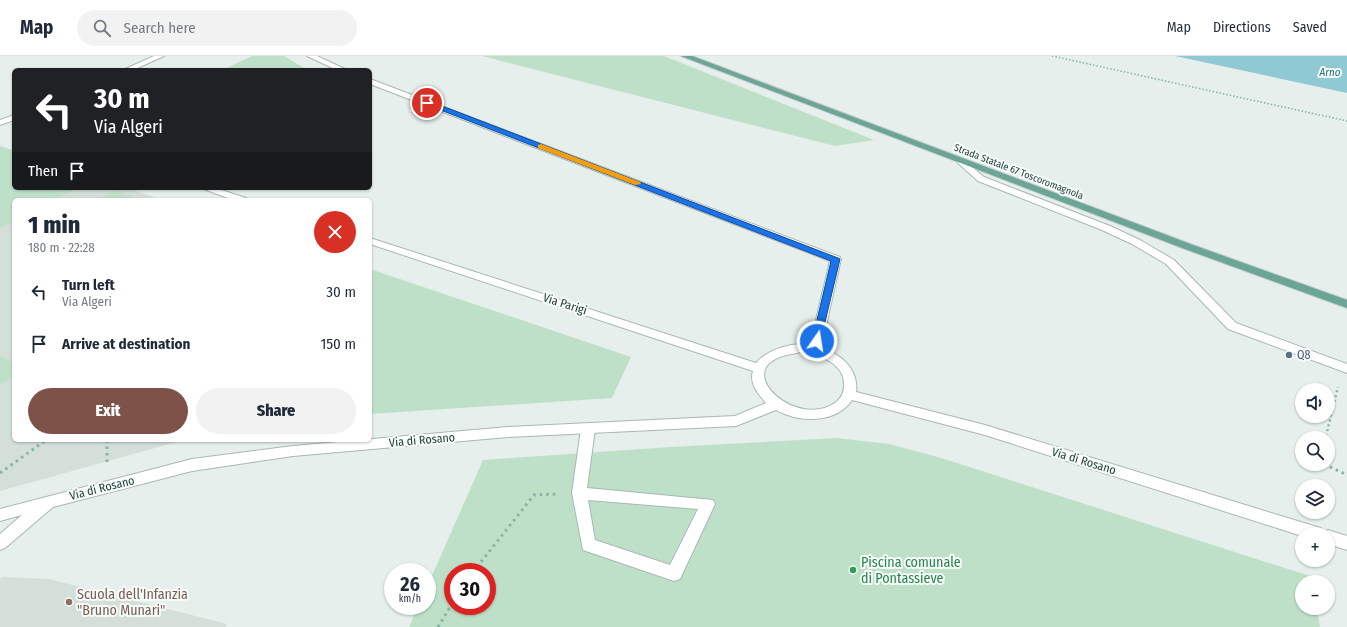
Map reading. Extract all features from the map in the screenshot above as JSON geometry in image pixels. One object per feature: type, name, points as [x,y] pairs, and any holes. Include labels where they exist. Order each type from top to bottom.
[{"type":"main road","name":"Strada Statale 67 Toscoromagnola","points":[[686,56],[961,161],[1347,304]]},
{"type":"street","points":[[132,68],[160,56]]},
{"type":"street","points":[[311,56],[338,68]]},
{"type":"street","points":[[372,82],[836,259],[815,350]]},
{"type":"street","points":[[0,122],[12,118]]},
{"type":"street","points":[[0,122],[12,125]]},
{"type":"street","points":[[961,161],[981,179],[1106,228],[1136,242],[1170,262],[1232,326],[1345,369]]},
{"type":"street","points":[[212,190],[237,198]]},
{"type":"street","name":"Via Parigi","points":[[372,242],[759,368]]},
{"type":"street","points":[[801,348],[815,350],[828,355],[840,363],[847,371],[851,381],[850,394],[844,402],[835,409],[825,413],[799,414],[776,405],[762,391],[758,376],[759,368],[763,362],[778,352],[801,348]]},
{"type":"street","name":"Via di Rosano","points":[[850,394],[985,430],[1295,527]]},
{"type":"street","name":"Via di Rosano","points":[[0,516],[51,501],[192,465],[277,453],[508,432],[736,421],[776,405]]},
{"type":"street","points":[[579,493],[708,504],[674,574],[588,545],[579,493],[588,429]]},
{"type":"street","points":[[0,543],[51,501]]},
{"type":"street","points":[[1335,539],[1347,543]]},
{"type":"path","points":[[1052,56],[1347,121]]},
{"type":"path","points":[[1327,431],[1345,369]]},
{"type":"path","points":[[0,473],[43,442]]},
{"type":"path","points":[[106,471],[107,442]]},
{"type":"path","points":[[1335,469],[1347,475]]},
{"type":"path","points":[[480,563],[534,495],[579,493]]},
{"type":"path","points":[[438,627],[445,615]]},
{"type":"shaded area","points":[[0,146],[12,150],[12,190],[133,190],[157,198],[12,198],[12,442],[177,442],[0,491]]},
{"type":"shaded area","name":"Scuola dell'Infanzia \"Bruno Munari\"","points":[[3,577],[49,579],[227,624],[225,627],[0,627],[0,579]]},
{"type":"green space","points":[[252,56],[284,56],[304,68],[226,68]]},
{"type":"green space","points":[[482,56],[664,56],[874,140],[835,146]]},
{"type":"green space","points":[[0,146],[12,150],[12,190],[73,190],[58,198],[12,198],[12,222],[0,228]]},
{"type":"green space","points":[[114,191],[136,198],[100,198]]},
{"type":"green space","points":[[372,270],[631,357],[612,398],[372,414]]},
{"type":"green space","points":[[0,356],[12,362],[12,377],[0,385]]},
{"type":"green space","points":[[837,438],[889,444],[938,457],[1307,575],[1295,575],[1295,615],[1318,615],[1320,627],[409,627],[414,615],[436,615],[436,567],[483,460],[670,447]]},
{"type":"water","name":"Arno","points":[[1175,56],[1347,56],[1347,93]]},
{"type":"slow traffic","points":[[541,146],[638,184]]},
{"type":"place","name":"Q8","points":[[1289,355]]},
{"type":"place","name":"Piscina comunale di Pontassieve","points":[[853,570]]},
{"type":"place","name":"Scuola dell'Infanzia \"Bruno Munari\"","points":[[69,602]]},
{"type":"route","points":[[427,103],[836,259],[817,341]]}]
